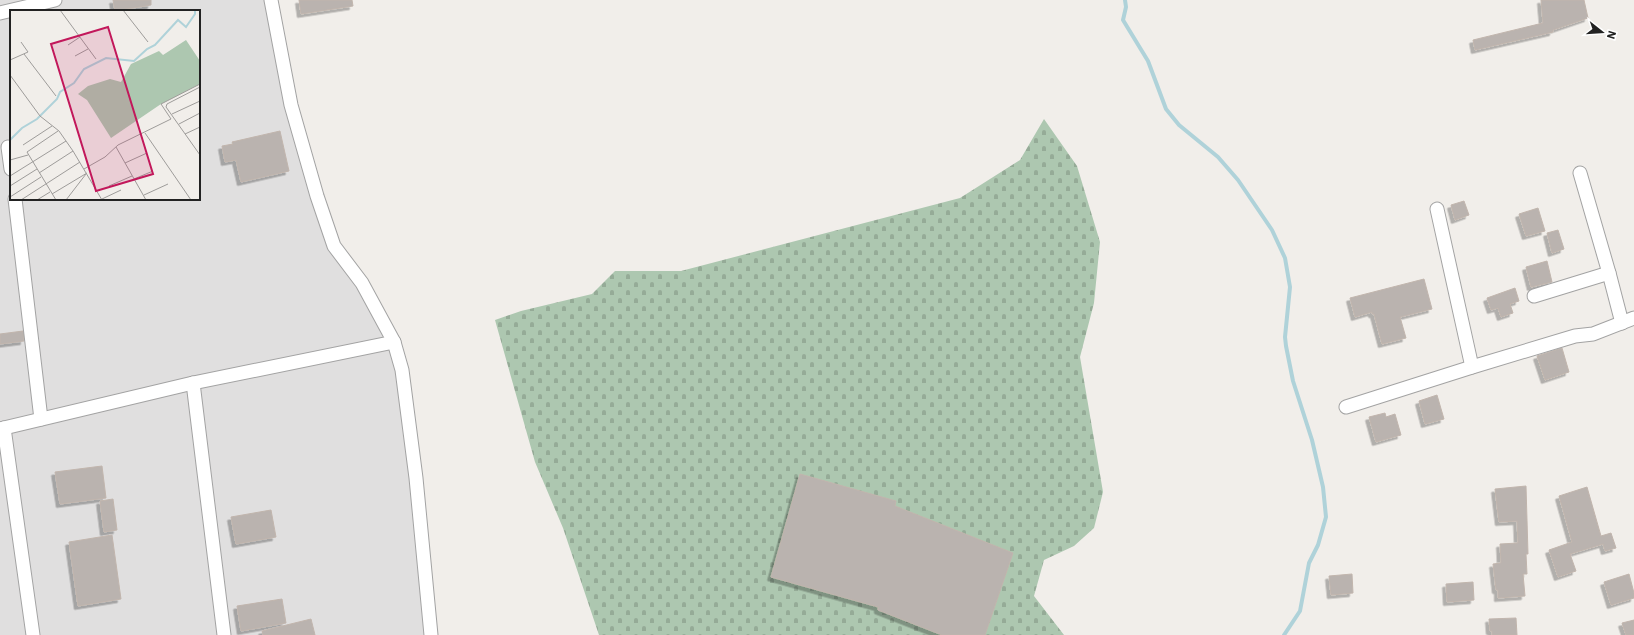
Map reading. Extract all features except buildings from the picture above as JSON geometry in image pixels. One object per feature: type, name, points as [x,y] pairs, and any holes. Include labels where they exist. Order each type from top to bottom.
[{"type":"street","points":[[13,10],[55,0]]},
{"type":"street","points":[[271,0],[291,105],[317,196],[334,246],[362,283],[394,342],[402,370],[416,478],[431,635]]},
{"type":"street","points":[[0,13],[10,11]]},
{"type":"street","points":[[8,147],[10,162]]},
{"type":"street","points":[[1580,173],[1610,273],[1622,323]]},
{"type":"street","points":[[15,200],[41,419]]},
{"type":"street","points":[[1437,209],[1472,366]]},
{"type":"street","points":[[1534,296],[1610,273]]},
{"type":"street","points":[[1346,407],[1472,366],[1575,336],[1593,334],[1634,318]]},
{"type":"street","points":[[33,635],[2,428],[193,383],[394,342]]},
{"type":"street","points":[[193,383],[224,635]]},
{"type":"shaded area","points":[[0,0],[271,0],[334,246],[394,342],[431,635],[0,635]]},
{"type":"green space","points":[[1044,119],[1077,166],[1100,242],[1094,303],[1080,357],[1103,492],[1094,528],[1074,546],[1044,560],[1034,596],[1064,635],[599,635],[563,528],[535,462],[495,320],[521,311],[592,294],[615,271],[681,271],[960,198],[1020,160]]},
{"type":"waterway","points":[[1125,0],[1126,7],[1123,20],[1148,61],[1166,109],[1179,125],[1218,157],[1238,180],[1272,230],[1285,258],[1290,287],[1285,337],[1286,346],[1293,381],[1312,440],[1323,487],[1326,517],[1318,545],[1309,563],[1300,611],[1284,635]]}]
